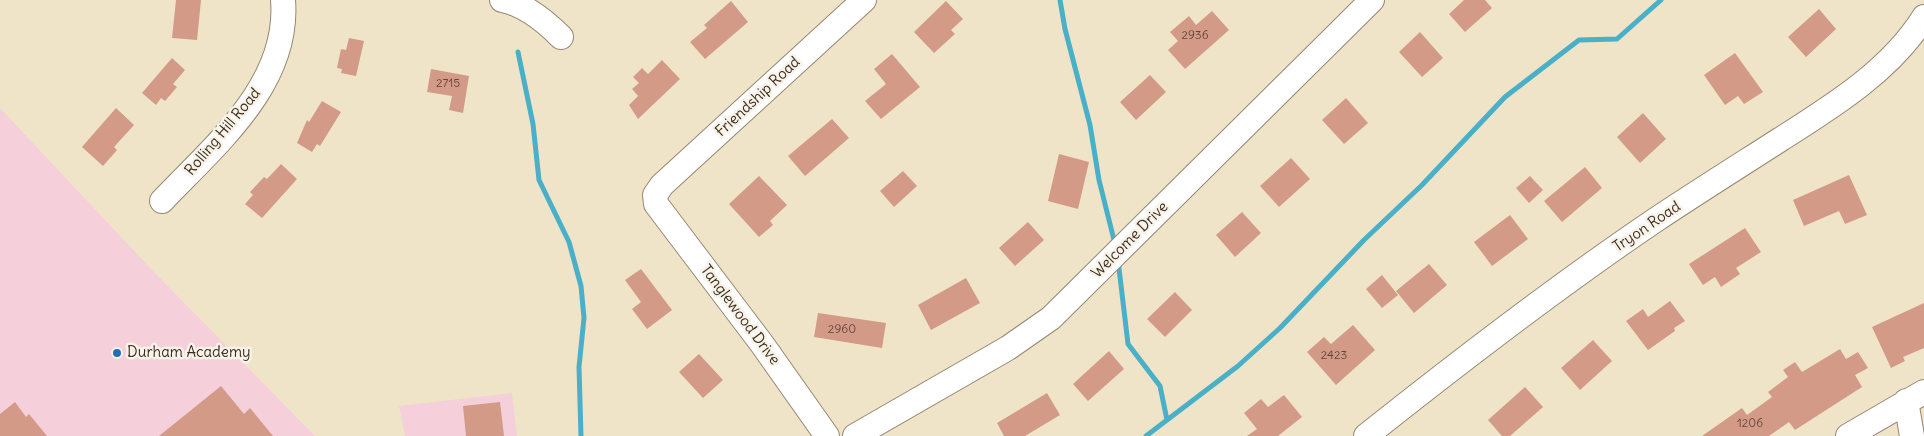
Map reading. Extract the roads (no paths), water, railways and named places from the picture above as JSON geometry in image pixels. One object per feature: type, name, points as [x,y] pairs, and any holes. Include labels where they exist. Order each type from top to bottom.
[{"type":"street","name":"Rolling Hill Road","points":[[162,201],[256,98],[272,66],[283,32],[283,0]]},
{"type":"street","points":[[502,0],[511,2],[541,20],[560,37]]},
{"type":"street","name":"Friendship Road","points":[[655,195],[662,185],[864,0]]},
{"type":"street","name":"Welcome Drive","points":[[855,436],[1008,348],[1051,318],[1372,0]]},
{"type":"street","name":"Tryon Road","points":[[1366,436],[1588,266],[1654,221],[1833,106],[1881,66],[1908,38],[1924,16]]},
{"type":"street","name":"Tanglewood Drive","points":[[655,195],[656,204],[762,344],[827,436]]},
{"type":"street","points":[[1848,436],[1915,396]]},
{"type":"street","points":[[1912,436],[1915,396]]},
{"type":"waterway","points":[[1060,0],[1065,29],[1090,125],[1099,180],[1115,244]]},
{"type":"waterway","points":[[1146,436],[1238,366],[1280,328],[1364,240],[1422,185],[1505,97],[1579,40],[1617,39],[1661,0]]},
{"type":"waterway","points":[[518,52],[533,124],[539,180],[569,242],[581,286],[584,318],[579,367],[581,436]]},
{"type":"waterway","points":[[1118,260],[1128,344],[1160,386],[1167,420]]},
{"type":"place","name":"Durham Academy","points":[[117,353]]}]
